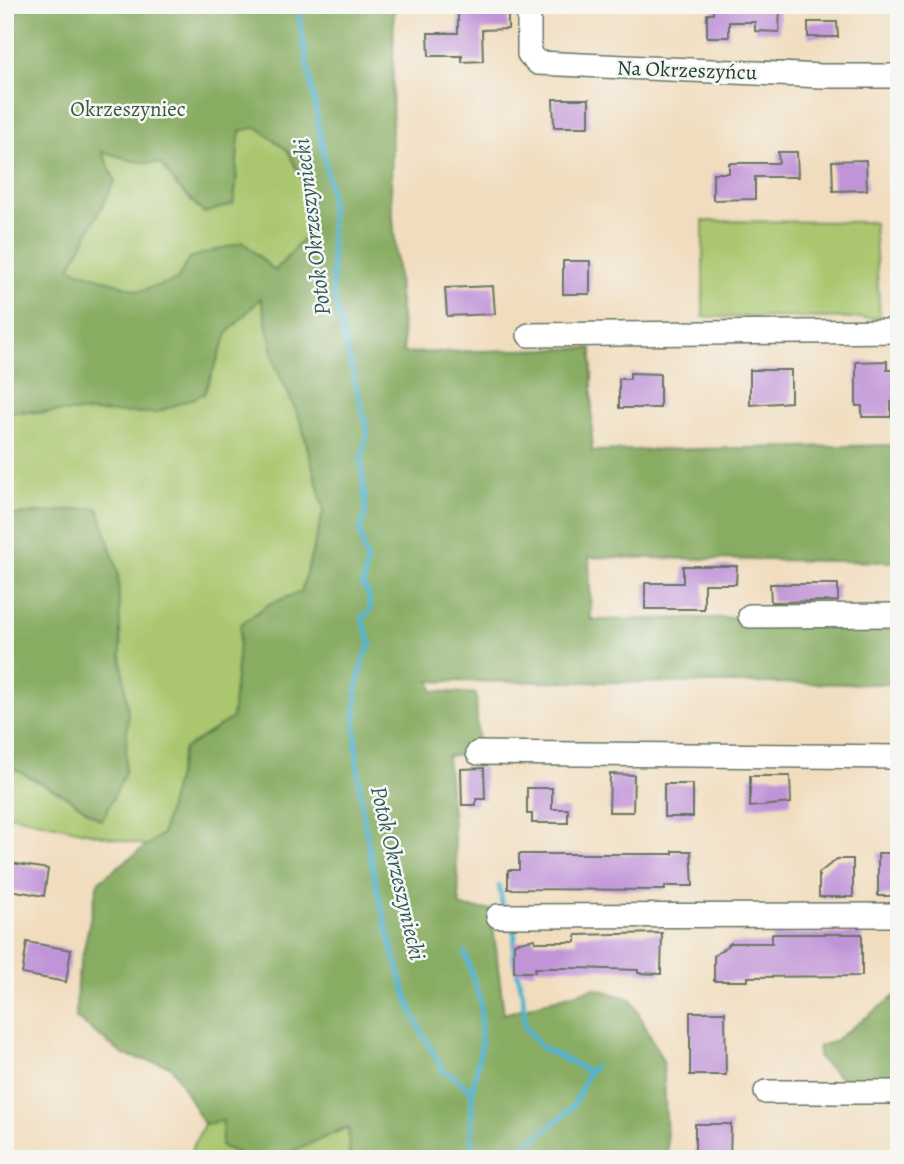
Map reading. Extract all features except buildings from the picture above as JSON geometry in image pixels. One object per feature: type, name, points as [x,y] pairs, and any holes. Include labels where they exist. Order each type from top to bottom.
[{"type":"street","name":"Na Okrzeszyńcu","points":[[529,5],[529,54],[538,63],[822,76],[899,76]]},
{"type":"street","points":[[528,335],[899,331]]},
{"type":"street","points":[[750,617],[899,615]]},
{"type":"street","points":[[478,753],[899,757]]},
{"type":"street","points":[[498,916],[899,915]]},
{"type":"street","points":[[766,1092],[899,1092]]},
{"type":"green space","name":"Okrzeszyniec","points":[[5,5],[233,204],[240,130],[257,127],[288,151],[311,198],[305,237],[275,271],[243,242],[213,332],[49,320]]},
{"type":"green space","points":[[5,5],[394,5],[391,193],[404,353],[592,348],[592,451],[899,445],[899,562],[589,557],[591,620],[899,615],[899,684],[430,681],[433,691],[476,694],[478,753],[447,756],[460,907],[491,910],[504,1014],[594,988],[631,999],[663,1061],[668,1159],[350,1159],[348,1127],[274,1159],[251,1159],[221,1146],[223,1121],[204,1124],[171,1066],[124,1055],[76,1018],[77,981],[98,882],[162,834],[184,749],[232,718],[241,624],[269,604],[301,592],[324,510],[301,422],[276,366],[261,298],[228,332],[204,394],[155,413],[5,411]],"holes":[[[257,127],[288,151],[311,198],[305,237],[275,271],[243,242],[189,258],[177,280],[139,291],[70,268],[115,181],[102,151],[134,161],[161,164],[178,187],[204,213],[233,204],[240,131]]]},
{"type":"green space","points":[[703,221],[874,222],[880,318],[703,317]]},
{"type":"green space","points":[[261,298],[276,366],[301,422],[324,510],[301,592],[269,604],[241,624],[232,718],[184,749],[162,834],[148,846],[5,814],[5,764],[66,796],[102,821],[128,718],[98,508],[5,516],[5,411],[44,413],[204,394],[228,332]]},
{"type":"green space","points":[[98,508],[118,572],[121,655],[128,712],[125,773],[102,821],[66,796],[5,764],[5,516]]},
{"type":"green space","points":[[895,996],[899,997],[899,1082],[843,1080],[818,1057],[819,1046],[833,1042]]},
{"type":"green space","points":[[224,1120],[221,1146],[251,1159],[187,1159],[204,1124]]},
{"type":"green space","points":[[348,1127],[350,1159],[274,1159]]},
{"type":"waterway","name":"Potok Okrzeszyniecki","points":[[297,5],[330,190],[333,294],[368,433],[361,459],[366,509],[360,532],[367,561],[363,586],[369,595],[370,611],[362,618],[371,644],[359,676],[356,720],[358,773],[366,830],[390,940],[416,1020],[444,1072],[454,1076],[472,1092],[471,1136],[475,1159]]},
{"type":"waterway","points":[[499,885],[503,909]]},
{"type":"waterway","points":[[508,921],[515,935],[513,956],[523,995],[525,1027],[541,1047],[589,1072]]},
{"type":"waterway","points":[[465,953],[481,1003],[481,1046],[472,1092]]},
{"type":"waterway","points":[[508,1159],[570,1109],[594,1067]]}]
